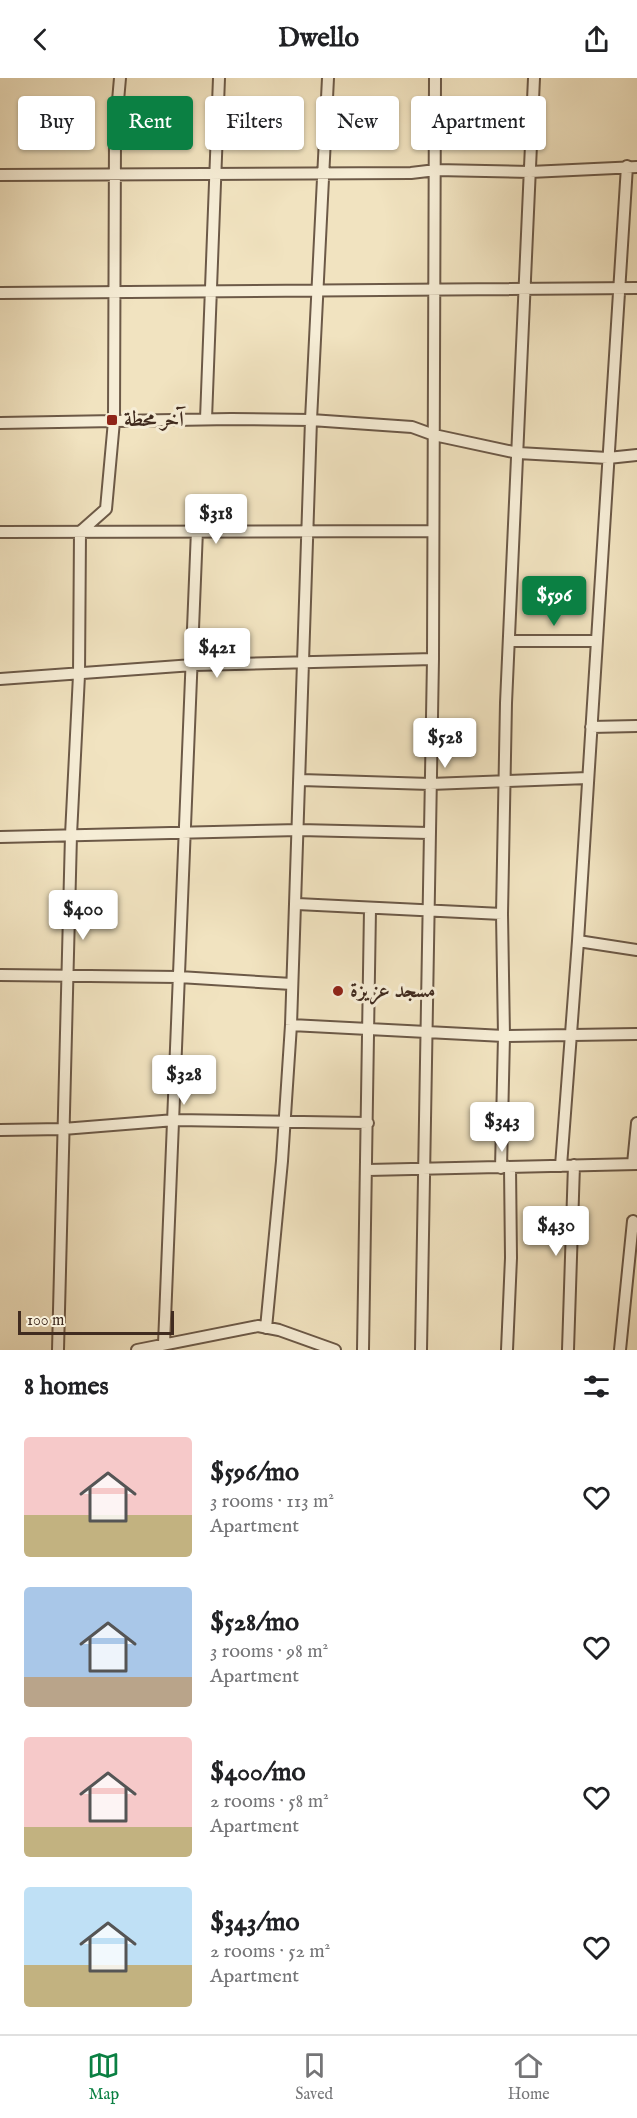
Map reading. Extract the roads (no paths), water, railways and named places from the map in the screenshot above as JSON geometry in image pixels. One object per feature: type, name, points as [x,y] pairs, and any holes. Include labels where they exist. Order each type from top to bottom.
[{"type":"street","points":[[58,1350],[71,835],[79,675],[80,532],[106,509],[114,421],[115,175],[120,78]]},
{"type":"street","points":[[206,419],[219,78]]},
{"type":"street","points":[[266,1328],[285,1121],[291,1025],[297,904],[311,420],[328,78]]},
{"type":"street","points":[[422,1350],[427,911],[433,659],[435,78]]},
{"type":"street","points":[[507,1350],[511,1258],[505,1168],[502,914],[506,703],[511,640],[534,78]]},
{"type":"street","points":[[0,176],[436,170],[530,172],[632,166],[620,288],[578,940],[561,1166]]},
{"type":"street","points":[[0,293],[637,288]]},
{"type":"street","points":[[0,423],[206,419],[311,420],[412,427],[434,435],[518,453],[608,458],[637,455]]},
{"type":"street","points":[[164,1344],[175,1120],[197,530]]},
{"type":"street","points":[[0,532],[432,531]]},
{"type":"street","points":[[511,640],[596,641]]},
{"type":"street","points":[[0,679],[193,665],[433,659]]},
{"type":"street","points":[[591,727],[637,726]]},
{"type":"street","points":[[301,780],[430,784],[588,778]]},
{"type":"street","points":[[0,837],[299,830],[429,832]]},
{"type":"street","points":[[297,904],[502,914]]},
{"type":"street","points":[[363,1350],[368,1170],[370,909]]},
{"type":"street","points":[[578,940],[637,950]]},
{"type":"street","points":[[0,975],[179,977],[292,984]]},
{"type":"street","points":[[291,1025],[369,1031],[504,1036],[637,1034]]},
{"type":"street","points":[[0,1130],[63,1129],[175,1120],[368,1123]]},
{"type":"street","points":[[368,1170],[635,1164],[637,1122]]},
{"type":"street","points":[[568,1350],[574,1165]]},
{"type":"street","points":[[620,1350],[633,1221]]},
{"type":"street","points":[[137,1350],[245,1327],[266,1328],[335,1350]]},
{"type":"place","name":"آخر محطة","points":[[112,420]]},
{"type":"place","name":"مسجد عزيزة","points":[[338,991]]}]
